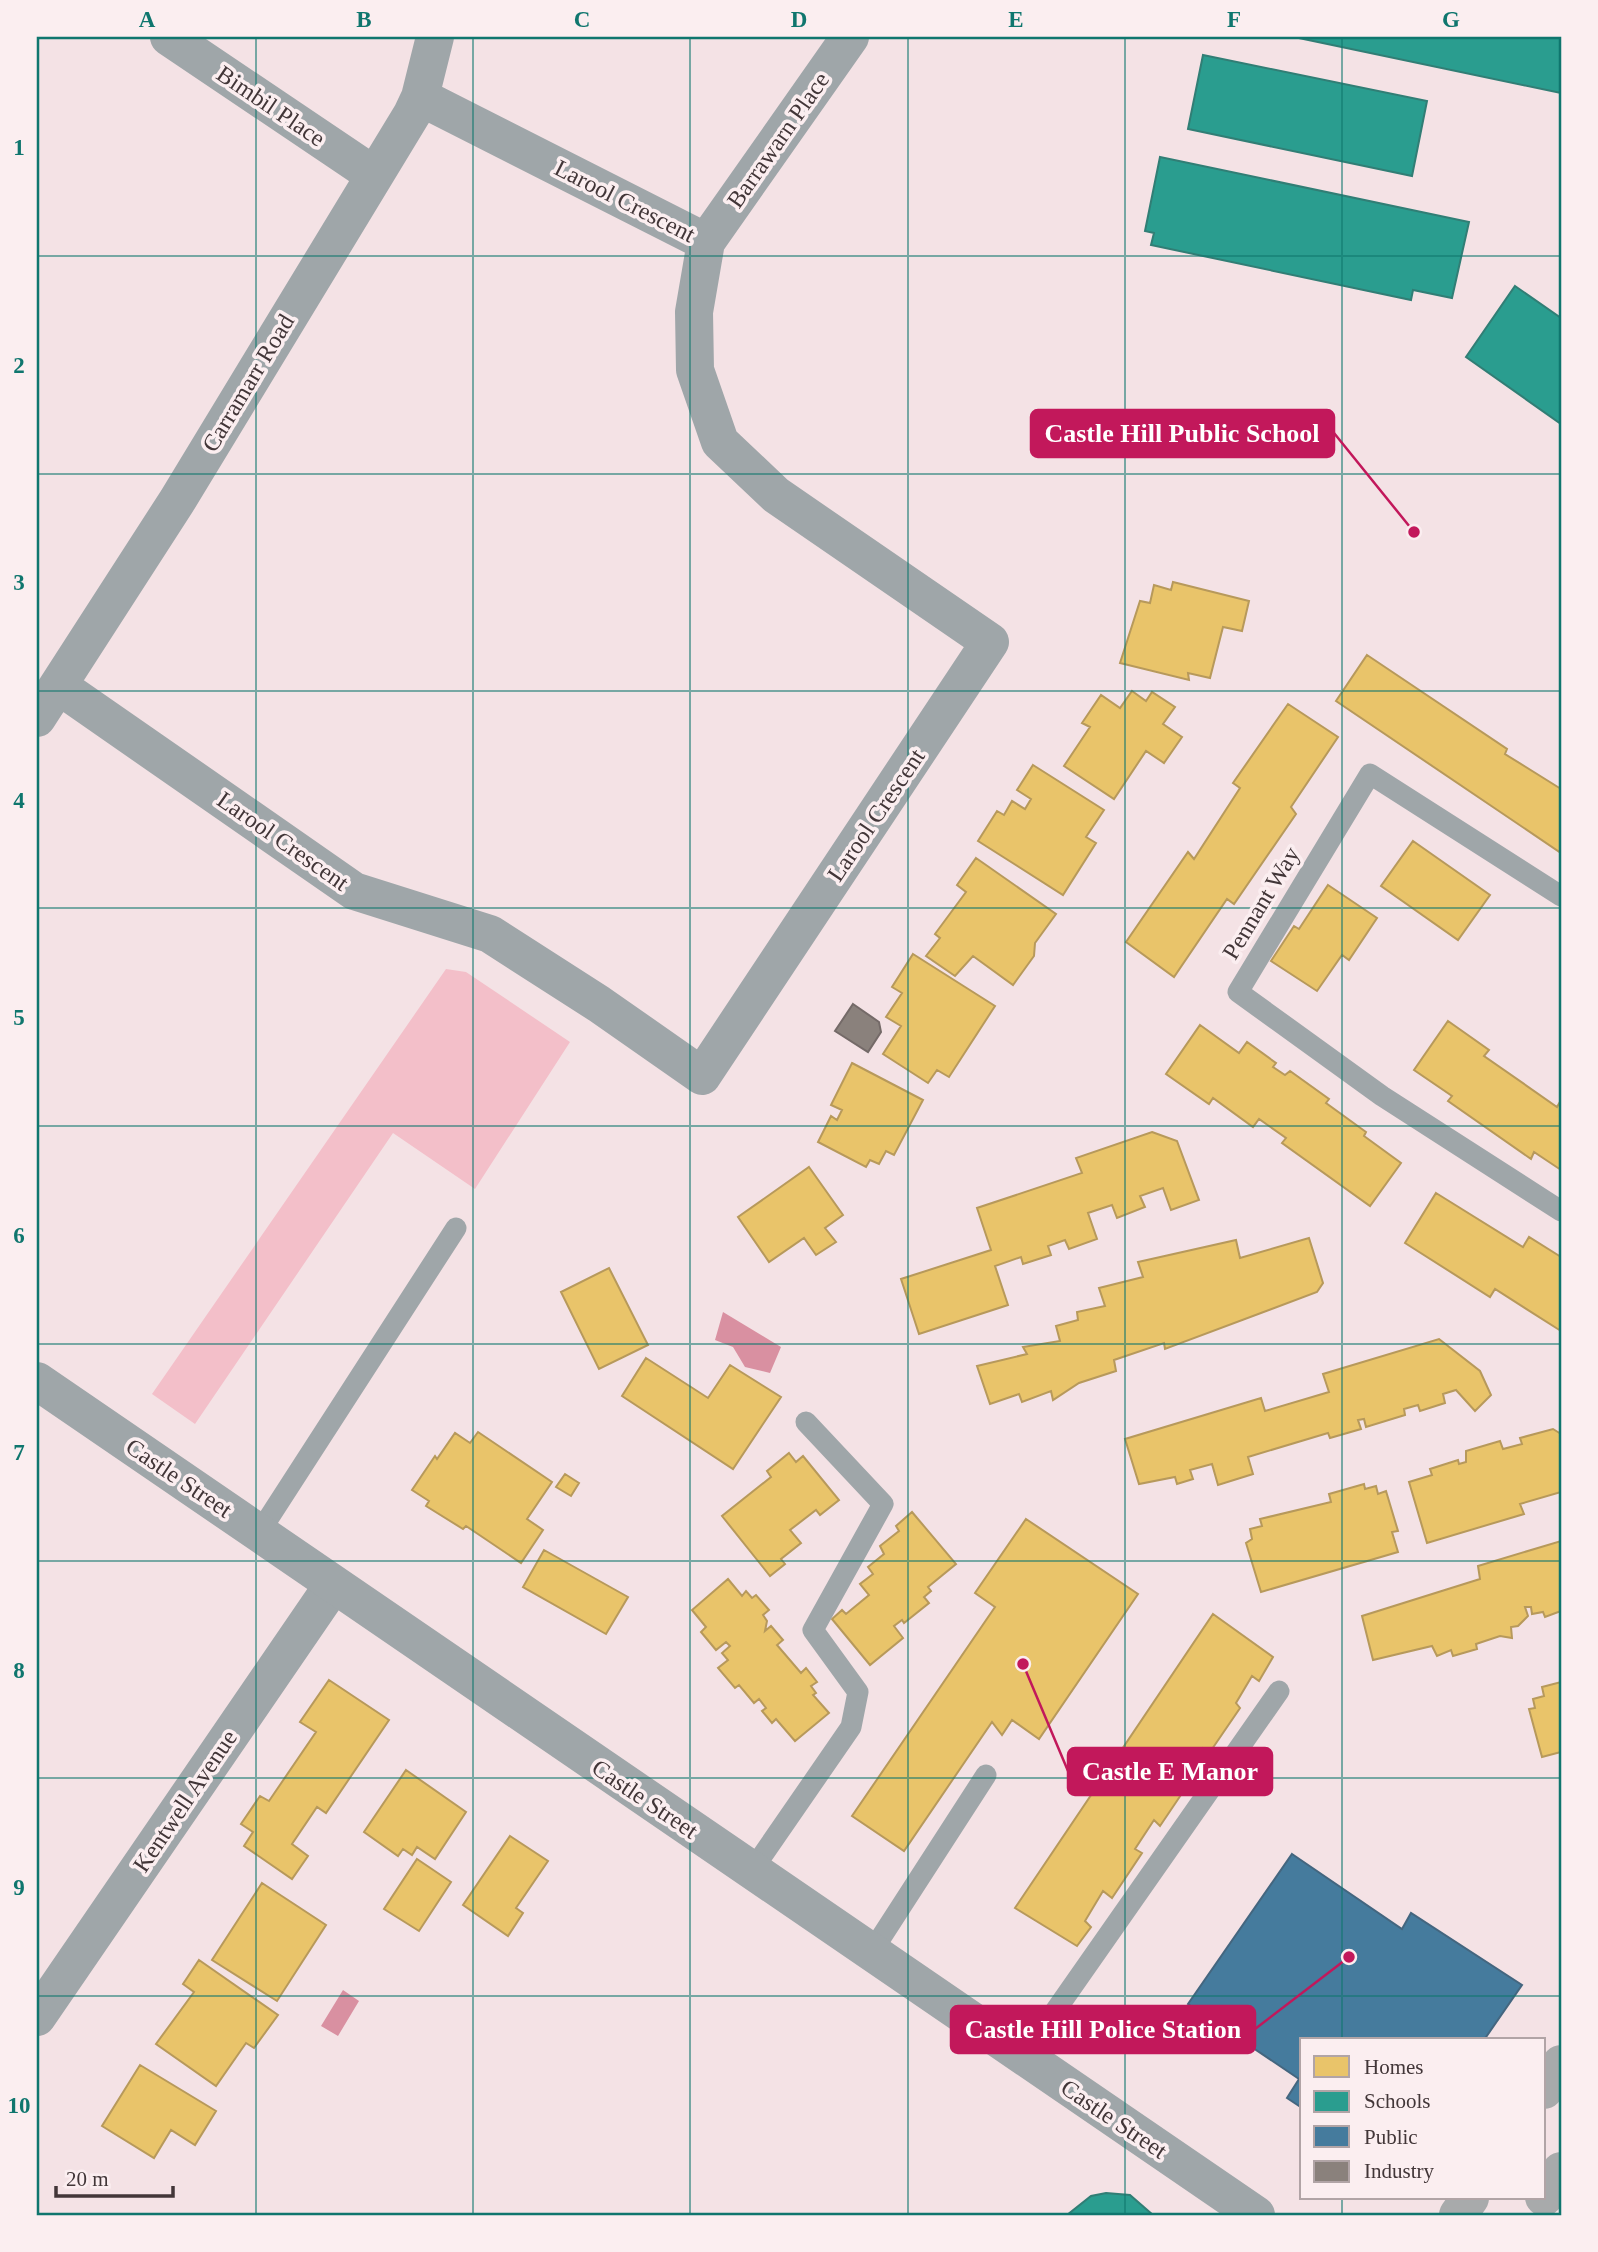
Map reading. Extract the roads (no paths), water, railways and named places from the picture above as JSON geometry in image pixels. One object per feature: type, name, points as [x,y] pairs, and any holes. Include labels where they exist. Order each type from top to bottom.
[{"type":"main road","points":[[1546,2087],[1561,2064]]},
{"type":"main road","points":[[1546,2193],[1561,2171]]},
{"type":"main road","points":[[1458,2215],[1469,2200]]},
{"type":"main road","points":[[1531,2215],[1541,2200]]},
{"type":"street","name":"Bimbil Place","points":[[169,37],[373,175]]},
{"type":"street","name":"Carramarr Road","points":[[37,718],[177,501],[420,97],[435,37]]},
{"type":"street","name":"Barrawarn Place","points":[[706,242],[850,37]]},
{"type":"street","name":"Larool Crescent","points":[[60,686],[354,891],[490,934],[599,1004],[702,1076],[990,642],[776,495],[720,442],[695,370],[694,312],[706,242],[420,97]]},
{"type":"street","name":"Castle Street","points":[[37,1381],[1256,2215]]},
{"type":"street","name":"Kentwell Avenue","points":[[37,2017],[333,1585]]},
{"type":"lane","name":"Pennant Way","points":[[1561,896],[1370,774],[1238,992],[1382,1096],[1561,1211]]},
{"type":"lane","points":[[260,1533],[456,1228]]},
{"type":"lane","points":[[751,1872],[851,1727],[858,1692],[813,1630],[883,1504],[806,1422]]},
{"type":"lane","points":[[1023,2057],[1279,1691]]},
{"type":"lane","points":[[871,1953],[986,1775]]},
{"type":"place","name":"Castle Hill Public School","points":[[1414,532]]},
{"type":"place","name":"Castle E Manor","points":[[1023,1664]]},
{"type":"place","name":"Castle Hill Police Station","points":[[1349,1957]]}]
